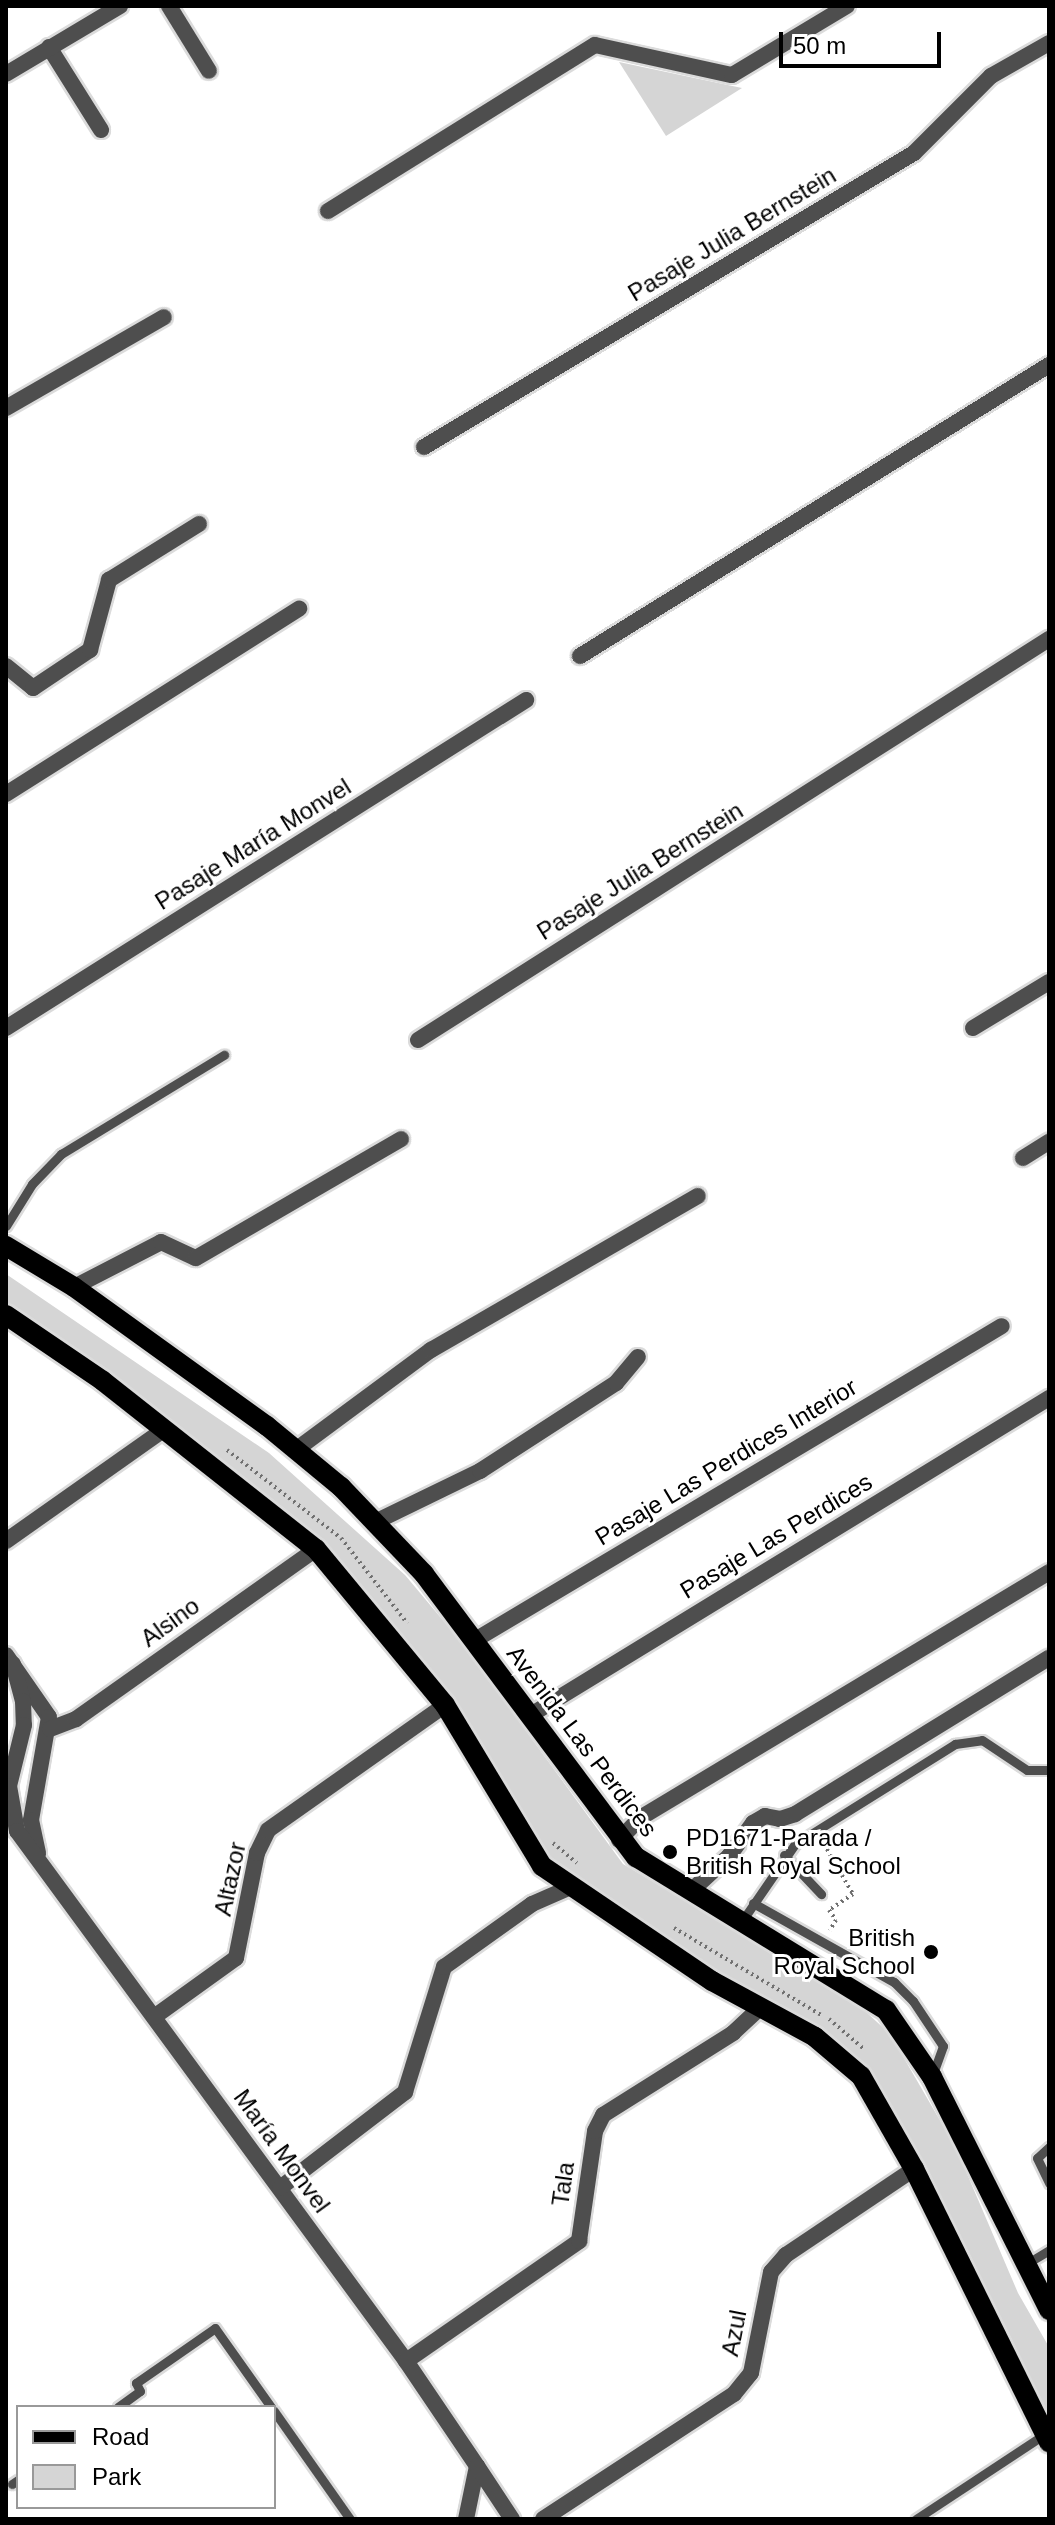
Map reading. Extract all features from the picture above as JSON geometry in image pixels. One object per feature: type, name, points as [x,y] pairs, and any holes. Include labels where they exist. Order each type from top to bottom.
[{"type":"main road","name":"Avenida Las Perdices","points":[[6,1246],[74,1287],[297,1449],[375,1522],[475,1640],[619,1840],[636,1857],[886,2010],[932,2077],[1049,2310]]},
{"type":"main road","points":[[6,1315],[165,1429],[316,1549],[445,1705],[532,1855],[571,1887],[759,2009],[815,2037],[852,2068],[876,2095],[1047,2438]]},
{"type":"street","points":[[6,74],[120,6]]},
{"type":"street","points":[[169,6],[209,71]]},
{"type":"street","points":[[328,211],[595,45],[732,75],[847,6]]},
{"type":"street","name":"Pasaje Julia Bernstein","points":[[424,447],[914,153],[991,76],[1049,43]]},
{"type":"street","points":[[49,47],[101,130]]},
{"type":"street","points":[[6,408],[164,317]]},
{"type":"street","points":[[580,656],[1049,365]]},
{"type":"street","points":[[6,666],[33,688],[90,650],[109,580],[199,524]]},
{"type":"street","points":[[6,794],[299,609]]},
{"type":"street","name":"Pasaje Julia Bernstein","points":[[418,1040],[1049,639]]},
{"type":"street","name":"Pasaje María Monvel","points":[[6,1028],[526,700]]},
{"type":"street","points":[[973,1028],[1049,982]]},
{"type":"street","points":[[74,1287],[161,1242],[196,1258],[401,1139]]},
{"type":"street","points":[[1023,1158],[1049,1142]]},
{"type":"street","points":[[297,1449],[431,1350],[698,1196]]},
{"type":"street","name":"Pasaje Las Perdices Interior","points":[[475,1640],[1002,1326]]},
{"type":"street","points":[[375,1522],[480,1471],[616,1383],[638,1357]]},
{"type":"street","name":"Pasaje Las Perdices","points":[[529,1716],[1049,1398]]},
{"type":"street","points":[[6,1541],[165,1429]]},
{"type":"street","name":"Alsino","points":[[50,1729],[76,1719],[316,1549]]},
{"type":"street","points":[[619,1840],[640,1818],[1049,1572]]},
{"type":"street","points":[[691,1891],[729,1856],[753,1823],[765,1816],[780,1819],[795,1814],[1049,1658]]},
{"type":"street","name":"María Monvel","points":[[9,1660],[44,1707],[50,1729],[31,1820],[44,1867]]},
{"type":"street","name":"María Monvel","points":[[9,1660],[23,1701],[24,1725],[9,1800],[17,1831],[406,2361],[512,2519]]},
{"type":"street","name":"Altazor","points":[[154,2017],[236,1958],[257,1853],[268,1830],[445,1705]]},
{"type":"street","points":[[280,2188],[405,2092],[444,1967],[532,1904],[571,1887]]},
{"type":"street","name":"Tala","points":[[406,2361],[579,2241],[595,2131],[603,2115],[733,2033],[759,2009]]},
{"type":"street","name":"Azul","points":[[543,2519],[734,2394],[751,2373],[771,2272],[786,2255],[914,2169]]},
{"type":"street","points":[[466,2519],[477,2466]]},
{"type":"lane","points":[[6,1226],[32,1184],[61,1154],[224,1055]]},
{"type":"lane","points":[[742,1921],[784,1855],[970,1738],[982,1740],[1027,1770],[1047,1770]]},
{"type":"lane","points":[[784,1855],[821,1894]]},
{"type":"lane","points":[[753,1903],[894,1982],[913,2001],[943,2046],[932,2077]]},
{"type":"lane","points":[[1049,2147],[1037,2158],[1049,2183]]},
{"type":"lane","points":[[1026,2264],[1049,2250]]},
{"type":"lane","points":[[121,2405],[140,2391],[136,2383],[215,2328],[269,2405]]},
{"type":"lane","points":[[276,2415],[350,2519]]},
{"type":"lane","points":[[916,2519],[1047,2438]]},
{"type":"path","points":[[218,1443],[341,1538],[413,1633]]},
{"type":"path","points":[[547,1838],[589,1873]]},
{"type":"path","points":[[661,1920],[846,2030],[871,2056]]},
{"type":"green space","points":[[619,62],[742,88],[666,136]]},
{"type":"green space","points":[[6,1274],[269,1453],[405,1575],[462,1643],[623,1864],[852,1999],[890,2034],[956,2148],[1018,2293],[1049,2347],[1049,2425],[869,2075],[548,1858],[447,1695],[340,1560],[124,1384],[6,1306]]},
{"type":"place","name":"PD1671-Parada / British Royal School","points":[[670,1852]]},
{"type":"place","name":"British Royal School","points":[[931,1952]]}]
